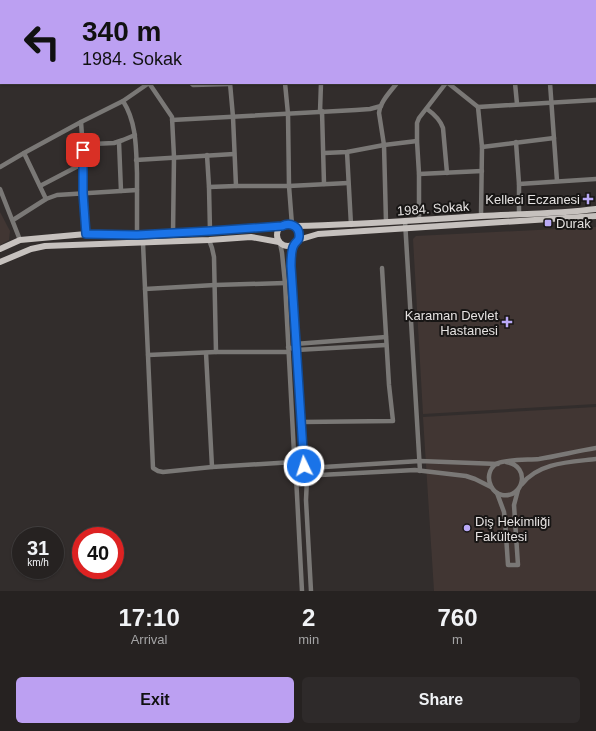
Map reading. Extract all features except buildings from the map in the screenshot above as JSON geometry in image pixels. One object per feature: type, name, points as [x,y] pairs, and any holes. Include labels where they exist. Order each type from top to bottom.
[{"type":"main road","name":"1984. Sokak","points":[[294,226],[351,225],[596,209]]},
{"type":"main road","points":[[0,262],[31,249],[45,246],[251,237],[289,246],[318,234],[596,216]]},
{"type":"main road","points":[[0,248],[20,240],[37,238],[86,234],[137,235],[210,231],[282,226],[285,224],[294,226],[299,232],[296,242]]},
{"type":"main road","points":[[280,243],[277,238],[277,234],[279,228],[282,226]]},
{"type":"main road","points":[[37,238],[38,248]]},
{"type":"street","points":[[0,167],[81,122],[123,102],[149,84]]},
{"type":"street","points":[[151,84],[172,117],[174,157],[173,233]]},
{"type":"street","points":[[192,84],[230,84],[236,186]]},
{"type":"street","points":[[285,84],[288,114],[289,186],[294,226]]},
{"type":"street","points":[[321,84],[324,184]]},
{"type":"street","points":[[386,222],[384,145],[379,113],[381,106],[396,84]]},
{"type":"street","points":[[419,220],[417,123],[419,118],[446,84]]},
{"type":"street","points":[[448,84],[478,107],[596,100]]},
{"type":"street","points":[[515,84],[517,104]]},
{"type":"street","points":[[550,84],[557,181]]},
{"type":"street","points":[[123,102],[130,114],[135,135],[137,235]]},
{"type":"street","points":[[172,120],[370,109],[381,106]]},
{"type":"street","points":[[478,107],[482,147],[481,216]]},
{"type":"street","points":[[427,109],[436,115],[443,128],[447,173]]},
{"type":"street","points":[[81,122],[84,162],[83,193],[86,234]]},
{"type":"street","points":[[83,150],[92,144],[114,143],[135,135]]},
{"type":"street","points":[[482,147],[554,138]]},
{"type":"street","points":[[324,153],[347,152],[417,141]]},
{"type":"street","points":[[118,142],[121,191]]},
{"type":"street","points":[[516,142],[519,184],[519,214]]},
{"type":"street","points":[[347,152],[351,225]]},
{"type":"street","points":[[24,153],[46,199]]},
{"type":"street","points":[[136,160],[234,154]]},
{"type":"street","points":[[207,155],[210,231]]},
{"type":"street","points":[[40,186],[84,162]]},
{"type":"street","points":[[419,174],[482,171]]},
{"type":"street","points":[[519,184],[596,179]]},
{"type":"street","points":[[209,187],[289,186],[348,183]]},
{"type":"street","points":[[0,189],[20,240]]},
{"type":"street","points":[[13,220],[46,199],[57,195],[137,190]]},
{"type":"street","points":[[405,221],[420,471]]},
{"type":"street","points":[[209,240],[213,252],[216,352]]},
{"type":"street","points":[[143,242],[153,468],[163,472],[212,467],[294,462]]},
{"type":"street","points":[[296,242],[291,259],[291,266],[300,422],[306,467],[309,473],[307,478],[306,500],[311,591]]},
{"type":"street","points":[[280,243],[285,283],[302,591]]},
{"type":"street","points":[[300,422],[393,421],[386,345],[382,268]]},
{"type":"street","points":[[145,289],[285,283]]},
{"type":"street","points":[[288,349],[296,343],[386,337]]},
{"type":"street","points":[[148,355],[288,349],[296,350],[386,345]]},
{"type":"street","points":[[206,353],[212,467]]},
{"type":"street","points":[[295,474],[299,466],[306,467],[420,461],[498,464],[596,448]]},
{"type":"street","points":[[295,474],[301,480],[328,475],[415,470],[475,478],[492,488],[497,493],[504,512],[508,566],[518,565],[514,505],[518,490],[526,478],[541,469],[596,459]]},
{"type":"street","points":[[506,462],[511,462],[519,469],[522,474],[521,485]]},
{"type":"street","points":[[492,488],[490,485],[489,474],[498,464]]},
{"type":"street","points":[[497,493],[508,495],[518,490]]},
{"type":"shaded area","points":[[0,212],[10,231],[9,240],[0,245]]},
{"type":"shaded area","name":"Karaman Devlet Hastanesi","points":[[596,227],[596,404],[423,414],[413,239],[416,236]]},
{"type":"shaded area","points":[[596,407],[596,591],[434,591],[423,417]]},
{"type":"place","name":"Kelleci Eczanesi","points":[[588,199]]},
{"type":"place","name":"Durak","points":[[548,223]]},
{"type":"place","name":"Karaman Devlet Hastanesi","points":[[507,322]]},
{"type":"place","name":"Diş Hekimliği Fakültesi","points":[[467,528]]},
{"type":"route","points":[[83,150],[83,193],[86,234],[137,235],[282,226],[285,224],[295,226],[298,229],[299,236],[294,245],[291,266],[304,466]]}]
